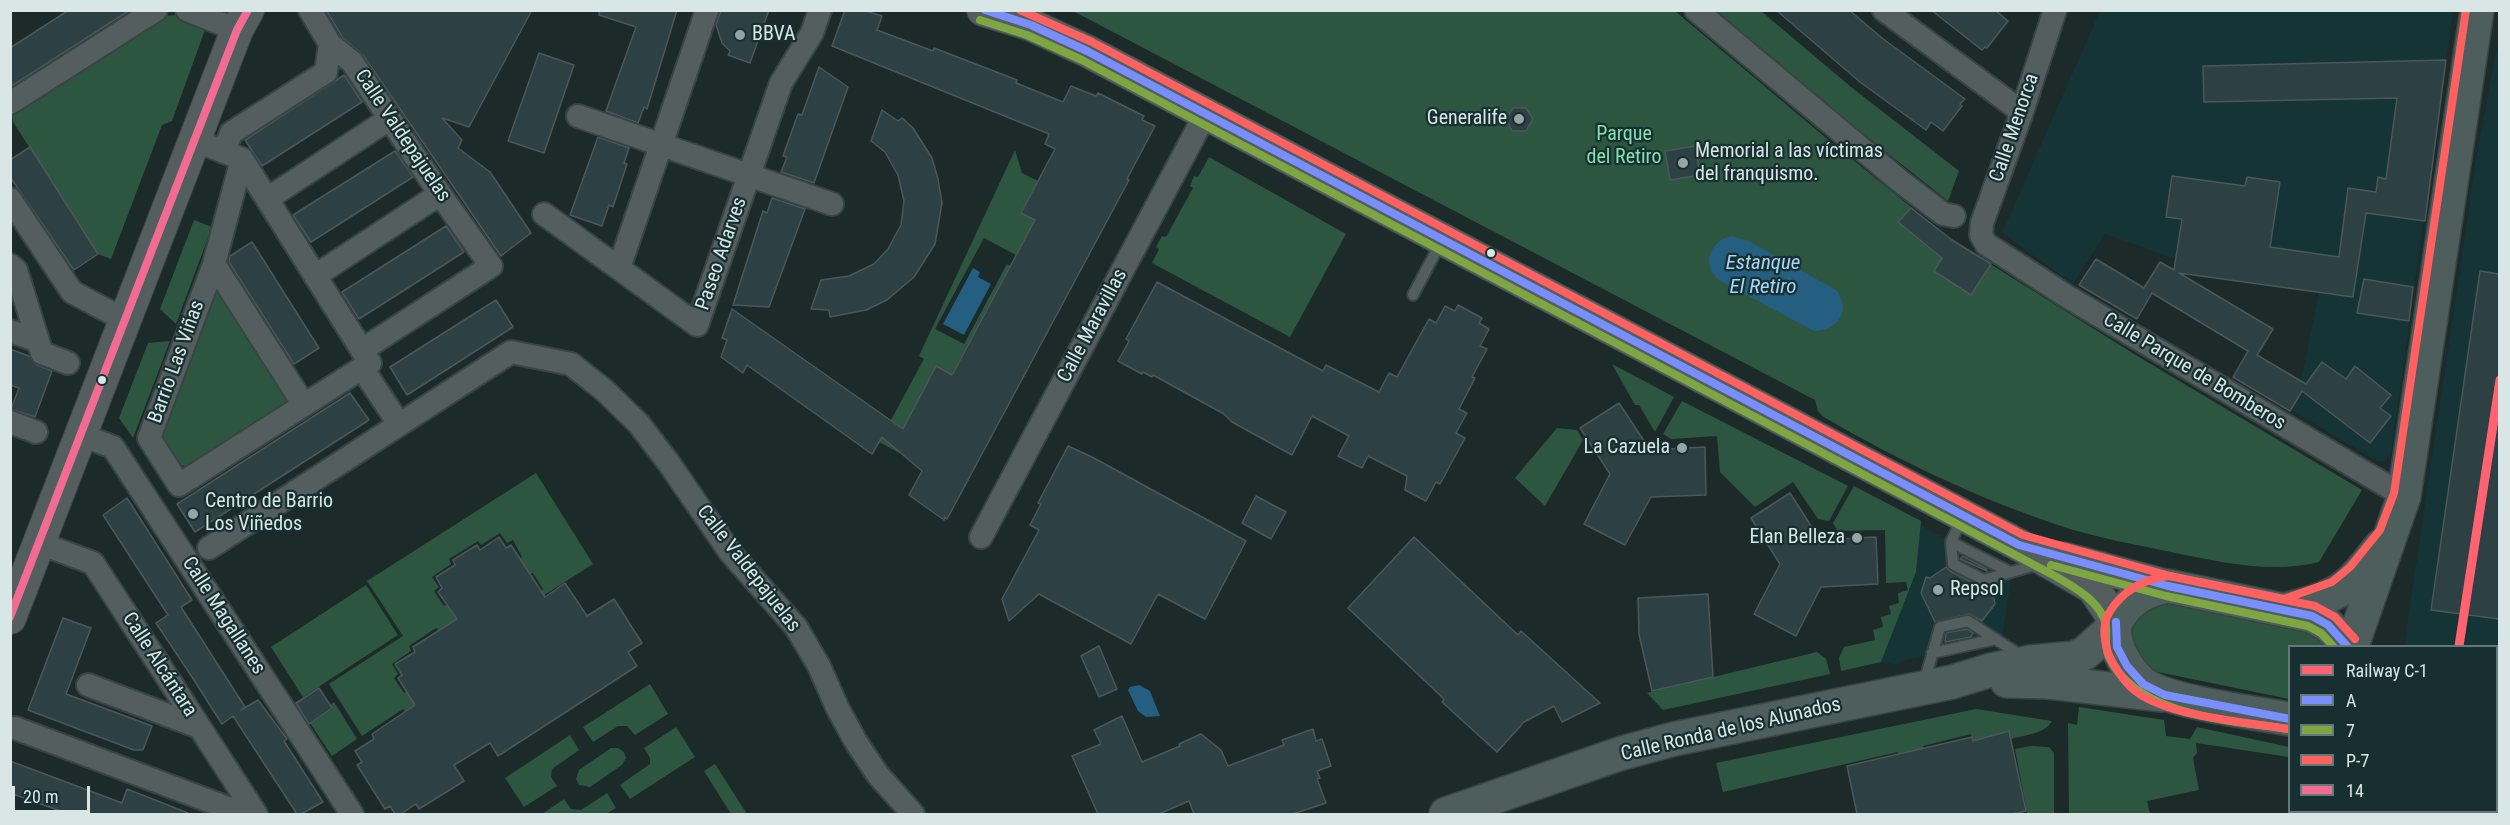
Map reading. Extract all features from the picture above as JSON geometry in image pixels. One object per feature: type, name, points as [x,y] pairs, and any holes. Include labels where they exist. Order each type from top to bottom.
[{"type":"main road","points":[[2352,645],[2404,496],[2477,10]]},
{"type":"main road","points":[[2285,610],[2318,600],[2345,587],[2389,535]]},
{"type":"main road","points":[[2168,586],[2312,616],[2328,625],[2346,645]]},
{"type":"main road","name":"Calle Ronda de los Alunados","points":[[1446,814],[1622,753],[1663,742],[1937,685],[1991,670],[2031,662],[2074,658],[2085,653],[2116,624],[2136,597],[2150,589],[2168,586]]},
{"type":"main road","points":[[2116,624],[2116,647],[2127,666],[2143,684],[2165,695],[2288,719]]},
{"type":"main road","name":"Calle Ronda de los Alunados","points":[[1937,685],[2048,682],[2165,695]]},
{"type":"street","points":[[10,103],[156,10]]},
{"type":"street","points":[[10,618],[241,17],[187,10]]},
{"type":"street","name":"Calle Valdepajuelas","points":[[310,10],[330,44],[352,62],[491,266]]},
{"type":"street","points":[[620,268],[707,10]]},
{"type":"street","name":"Paseo Adarves","points":[[544,214],[697,325],[781,83],[812,33],[820,10]]},
{"type":"street","points":[[983,10],[1031,25],[1086,51],[1442,240],[1957,529],[2015,559],[2168,586]]},
{"type":"street","points":[[1696,10],[1900,181],[1943,214],[1954,216]]},
{"type":"street","points":[[1884,10],[2022,112]]},
{"type":"street","name":"Calle Menorca","points":[[1986,244],[1981,235],[1982,223],[2022,112],[2050,13]]},
{"type":"street","name":"Barrio Las Viñas","points":[[330,44],[326,72],[231,133],[233,155],[214,264],[149,438],[179,485],[304,405],[362,359],[491,266]]},
{"type":"street","name":"Calle Maravillas","points":[[981,537],[1205,115]]},
{"type":"street","points":[[578,116],[832,204]]},
{"type":"street","points":[[267,199],[389,119]]},
{"type":"street","points":[[194,140],[233,155],[267,199],[315,276],[399,424],[209,548]]},
{"type":"street","points":[[315,276],[440,194]]},
{"type":"street","points":[[10,199],[72,292],[125,320]]},
{"type":"street","name":"Calle Parque de Bomberos","points":[[1986,244],[2097,314],[2404,496]]},
{"type":"street","name":"Barrio Las Viñas","points":[[214,264],[304,405]]},
{"type":"street","points":[[10,265],[16,270],[42,353],[68,363]]},
{"type":"street","points":[[10,331],[38,341]]},
{"type":"street","name":"Calle Valdepajuelas","points":[[399,424],[511,352],[571,364],[604,390],[639,424],[730,552],[796,627],[819,666],[856,742],[878,775],[913,814]]},
{"type":"street","points":[[10,422],[36,432]]},
{"type":"street","name":"Calle Magallanes","points":[[81,435],[113,447],[352,814]]},
{"type":"street","name":"Calle Alcántara","points":[[39,543],[93,563],[256,814]]},
{"type":"street","points":[[2015,559],[2048,561],[2093,588],[2116,624]]},
{"type":"street","points":[[88,685],[199,727]]},
{"type":"street","points":[[15,729],[244,814]]},
{"type":"lane","points":[[1413,295],[1442,240]]},
{"type":"lane","points":[[1957,529],[1953,564],[1984,580],[2015,559]]},
{"type":"lane","points":[[1937,685],[1932,653],[1940,627],[1968,621],[2031,662]]},
{"type":"lane","points":[[1932,653],[1996,639]]},
{"type":"shaded area","points":[[2100,11],[2453,11],[2391,454],[2385,461],[2377,461],[2291,410],[2302,391],[2301,381],[2319,292],[2176,259],[2105,234],[2073,284],[2002,233]]},
{"type":"shaded area","points":[[2499,36],[2499,814],[2390,814],[2498,813],[2498,645],[2404,645],[2477,153]]},
{"type":"shaded area","points":[[1920,525],[2012,573],[2002,639],[1901,661],[1899,665],[1881,662],[1916,572]]},
{"type":"green space","name":"Parque del Retiro","points":[[1073,11],[1675,11],[1952,240],[2134,354],[2362,490],[2319,562],[2282,567],[2245,565],[2208,559],[2095,536],[2038,518],[1974,493],[1882,449],[1822,416],[1815,400]]},
{"type":"green space","points":[[1717,11],[1761,11],[1851,87],[1959,171],[1948,201],[1833,110]]},
{"type":"green space","points":[[175,15],[206,27],[172,121],[162,125],[111,259],[98,254],[13,122],[12,116],[14,112],[165,16]]},
{"type":"green space","points":[[1015,150],[1022,173],[1038,181],[1021,212],[1035,220],[1016,255],[984,238],[935,329],[964,344],[1007,264],[1010,266],[907,457],[879,442],[924,359],[919,356]]},
{"type":"green space","points":[[1209,157],[1346,234],[1290,337],[1152,263],[1159,249],[1156,247],[1162,236],[1166,237],[1193,188],[1190,186],[1194,176],[1198,177]]},
{"type":"green space","points":[[194,220],[212,227],[176,324],[160,309]]},
{"type":"green space","points":[[216,289],[289,403],[190,467],[179,464],[175,460],[160,436]]},
{"type":"green space","points":[[170,341],[133,438],[119,418],[148,343]]},
{"type":"green space","points":[[1612,364],[1674,397],[1655,432],[1639,405],[1635,405]]},
{"type":"green space","points":[[1682,401],[1848,486],[1829,521],[1818,519],[1793,482],[1755,507],[1720,472],[1717,436],[1671,439],[1663,434]]},
{"type":"green space","points":[[1557,428],[1577,430],[1583,440],[1545,506],[1515,478]]},
{"type":"green space","points":[[536,473],[593,564],[541,597],[539,593],[543,589],[533,573],[522,580],[511,564],[522,557],[513,540],[507,543],[500,533],[481,545],[478,541],[449,559],[451,564],[432,577],[439,587],[434,591],[444,606],[456,599],[466,616],[441,632],[436,628],[409,646],[411,651],[392,664],[398,674],[394,678],[404,693],[415,686],[425,703],[407,714],[403,709],[362,736],[329,684],[403,636],[367,581]]},
{"type":"green space","points":[[1854,486],[1921,521],[1916,572],[1881,662],[1841,671],[1839,658],[1844,647],[1875,640],[1873,630],[1883,627],[1881,617],[1891,614],[1889,606],[1899,603],[1898,593],[1908,590],[1906,582],[1886,583],[1885,530],[1838,531],[1833,523]]},
{"type":"green space","points":[[366,585],[398,635],[303,697],[271,647]]},
{"type":"green space","points":[[2166,600],[2309,629],[2329,645],[2288,645],[2288,699],[2158,672],[2143,661],[2134,644],[2133,635],[2133,626],[2137,617],[2152,605]]},
{"type":"green space","points":[[1817,652],[1826,659],[1830,674],[1663,710],[1647,693]]},
{"type":"green space","points":[[650,684],[668,714],[635,735],[627,726],[618,726],[593,742],[583,727]]},
{"type":"green space","points":[[334,702],[357,739],[332,756],[310,723],[332,709],[330,705]]},
{"type":"green space","points":[[2079,707],[2164,720],[2166,736],[2190,739],[2197,727],[2288,747],[2288,757],[2196,743],[2197,753],[2193,758],[2199,790],[2147,801],[2150,814],[2069,814],[2068,723],[2077,725]]},
{"type":"green space","points":[[1976,709],[2052,721],[2044,729],[2011,739],[2009,731],[1973,741],[1971,734],[1923,746],[1929,777],[1933,778],[1941,814],[1911,814],[1898,752],[1723,792],[1716,763]]},
{"type":"green space","points":[[676,727],[695,757],[630,799],[620,785],[650,764],[650,758],[644,748]]},
{"type":"green space","points":[[570,735],[579,750],[552,769],[551,777],[557,786],[524,807],[505,778]]},
{"type":"green space","points":[[2031,746],[2049,747],[2054,753],[2054,814],[2023,814],[2027,813],[2015,749]]},
{"type":"green space","points":[[611,748],[618,748],[624,752],[626,758],[622,765],[590,787],[579,785],[576,779],[579,770]]},
{"type":"green space","points":[[715,764],[747,814],[731,814],[704,771]]},
{"type":"green space","points":[[607,793],[616,808],[606,814],[542,814],[564,799],[571,809],[581,810]]},
{"type":"water","name":"Estanque El Retiro","points":[[1731,236],[1749,241],[1836,290],[1843,305],[1840,318],[1830,327],[1814,331],[1719,280],[1710,267],[1710,254],[1718,243]]},
{"type":"water","points":[[973,268],[980,272],[978,277],[991,284],[964,335],[943,324]]},
{"type":"water","points":[[1139,685],[1150,691],[1160,716],[1146,717],[1138,711],[1128,690],[1130,687]]},
{"type":"building","points":[[69,10],[130,10],[10,87],[10,48]]},
{"type":"building","points":[[326,10],[532,10],[469,127],[442,118],[462,140],[458,148],[490,172],[531,233],[501,256],[363,55],[343,38]]},
{"type":"building","points":[[599,10],[677,10],[647,109],[644,107],[638,123],[606,111],[636,27],[599,15]]},
{"type":"building","name":"BBVA","points":[[721,10],[769,10],[750,63],[728,55],[730,51],[722,43],[716,25]]},
{"type":"building","points":[[845,10],[862,10],[882,16],[877,30],[933,51],[934,48],[1017,80],[1016,83],[1063,102],[1071,86],[1096,96],[1098,93],[1144,116],[1142,120],[1155,126],[1127,179],[1129,180],[947,519],[945,517],[944,520],[909,495],[922,471],[882,437],[872,454],[747,365],[743,373],[721,357],[727,340],[722,338],[732,309],[903,429],[936,366],[952,375],[1035,220],[1021,213],[1055,149],[1045,144],[1049,134],[832,46]]},
{"type":"building","points":[[1776,10],[1849,10],[1882,38],[1965,99],[1960,104],[1962,106],[1943,131],[1931,122],[1926,130],[1860,82]]},
{"type":"building","points":[[1931,10],[1995,10],[2008,21],[1987,48],[1982,50]]},
{"type":"building","points":[[539,53],[574,65],[544,153],[508,141]]},
{"type":"building","points":[[2446,60],[2425,221],[2366,213],[2353,297],[2179,273],[2273,329],[2257,355],[2306,384],[2322,362],[2346,379],[2355,366],[2391,395],[2380,408],[2391,416],[2370,443],[2302,391],[2290,411],[2233,377],[2248,351],[2152,293],[2137,319],[2079,285],[2096,259],[2144,288],[2160,262],[2174,270],[2182,219],[2166,217],[2172,176],[2245,186],[2247,177],[2280,182],[2270,247],[2339,257],[2348,188],[2376,192],[2378,177],[2386,179],[2397,98],[2204,102],[2203,66]]},
{"type":"building","points":[[819,67],[848,87],[814,183],[781,172],[787,157],[783,156],[798,114],[802,115]]},
{"type":"building","points":[[344,75],[362,102],[262,166],[245,140]]},
{"type":"building","name":"Generalife","points":[[1513,108],[1526,108],[1533,119],[1526,131],[1512,131],[1506,119]]},
{"type":"building","points":[[882,110],[898,121],[902,118],[913,128],[932,158],[942,203],[935,244],[914,277],[887,300],[866,310],[830,317],[829,310],[811,309],[821,280],[849,276],[874,264],[888,249],[901,225],[904,201],[898,175],[885,152],[871,141]]},
{"type":"building","points":[[598,137],[629,148],[624,163],[627,164],[613,207],[609,205],[602,226],[570,215]]},
{"type":"building","name":"Memorial a las víctimas del franquismo.","points":[[1695,146],[1700,175],[1670,180],[1665,151]]},
{"type":"building","points":[[30,147],[98,254],[74,270],[10,177],[10,160]]},
{"type":"building","points":[[395,151],[413,177],[311,242],[293,215]]},
{"type":"building","points":[[772,198],[805,209],[769,307],[733,305],[763,211],[767,213]]},
{"type":"building","points":[[1911,208],[1952,240],[1991,264],[1971,295],[1934,271],[1942,258],[1898,222]]},
{"type":"building","points":[[446,226],[464,252],[359,319],[342,292]]},
{"type":"building","points":[[252,242],[319,348],[294,364],[229,262],[230,256]]},
{"type":"building","points":[[2480,271],[2499,274],[2499,619],[2431,610]]},
{"type":"building","points":[[2364,279],[2413,287],[2409,321],[2357,313]]},
{"type":"building","points":[[1157,282],[1323,371],[1326,365],[1379,392],[1389,373],[1397,377],[1429,319],[1436,323],[1445,306],[1455,311],[1458,305],[1482,318],[1479,323],[1489,329],[1480,346],[1487,349],[1459,409],[1467,413],[1456,433],[1465,438],[1440,484],[1436,482],[1426,501],[1405,490],[1407,476],[1368,456],[1362,468],[1338,456],[1349,436],[1312,416],[1292,455],[1153,375],[1152,377],[1143,372],[1142,374],[1118,361],[1129,341],[1126,339]]},
{"type":"building","points":[[496,300],[513,327],[407,395],[390,367]]},
{"type":"building","points":[[10,349],[29,356],[37,365],[52,371],[35,417],[11,409],[19,388],[10,385]]},
{"type":"building","points":[[350,393],[369,420],[195,532],[177,504]]},
{"type":"building","points":[[1619,403],[1650,450],[1705,447],[1706,495],[1651,497],[1625,545],[1584,524],[1610,474],[1580,428]]},
{"type":"building","points":[[1068,446],[1246,541],[1205,619],[1158,594],[1131,644],[1039,594],[1009,621],[1002,599],[1039,530],[1030,525],[1041,504],[1038,503]]},
{"type":"building","points":[[1790,493],[1820,540],[1876,537],[1878,584],[1821,587],[1796,636],[1754,614],[1780,564],[1751,518]]},
{"type":"building","points":[[1256,496],[1286,512],[1271,539],[1242,523]]},
{"type":"building","points":[[127,498],[192,600],[181,607],[245,707],[241,710],[258,700],[287,739],[284,741],[323,802],[297,814],[233,716],[222,724],[156,623],[168,615],[103,515]]},
{"type":"building","points":[[499,537],[506,548],[511,545],[545,597],[565,583],[587,616],[614,599],[642,643],[628,652],[637,666],[498,756],[490,743],[454,765],[464,781],[419,809],[416,804],[401,814],[395,814],[390,806],[385,809],[357,765],[362,762],[355,751],[374,739],[372,734],[415,705],[398,678],[402,675],[395,664],[415,652],[413,647],[457,619],[438,592],[442,588],[436,577],[455,565],[453,560],[477,545],[480,550]]},
{"type":"building","points":[[1414,537],[1518,635],[1521,631],[1600,703],[1562,722],[1554,706],[1524,722],[1497,752],[1442,702],[1444,699],[1348,608]]},
{"type":"building","points":[[1963,556],[1987,569],[1987,571],[1960,559]]},
{"type":"building","points":[[1946,567],[1981,587],[1991,586],[1995,604],[1982,621],[1969,614],[1935,622],[1921,593],[1926,577],[1930,578]]},
{"type":"building","points":[[1708,594],[1713,677],[1652,691],[1639,634],[1638,598]]},
{"type":"building","points":[[63,618],[91,628],[66,694],[152,726],[143,750],[134,750],[28,710]]},
{"type":"building","points":[[1967,629],[1973,633],[1971,637],[1945,642],[1946,633]]},
{"type":"building","points":[[1099,646],[1117,689],[1099,697],[1081,656]]},
{"type":"building","points":[[319,688],[332,708],[309,724],[296,703]]},
{"type":"building","points":[[1122,716],[1142,762],[1180,746],[1179,744],[1201,734],[1221,750],[1228,766],[1284,745],[1282,740],[1313,729],[1316,741],[1322,739],[1331,766],[1317,771],[1320,778],[1317,779],[1326,803],[1293,814],[1194,814],[1189,801],[1159,814],[1098,814],[1072,756],[1101,744],[1094,730]]},
{"type":"building","points":[[2009,731],[2026,811],[2012,814],[1857,814],[1847,766],[1972,737],[1973,741]]},
{"type":"building","points":[[10,761],[122,803],[127,789],[188,814],[69,814],[10,793]]},
{"type":"rail line","name":"C-1","points":[[2459,645],[2500,380]]},
{"type":"transit line","name":"14","points":[[10,617],[237,30],[248,10]]},
{"type":"transit line","name":"A","points":[[985,10],[1031,25],[1087,51],[2019,545],[2168,586],[2312,616],[2328,625],[2346,645]]},
{"type":"transit line","name":"P-7","points":[[1020,10],[1092,42],[2023,535],[2170,576],[2284,599],[2332,582],[2350,567],[2380,530],[2394,493],[2466,10]]},
{"type":"transit line","name":"7","points":[[980,20],[1027,35],[1082,60],[2062,580],[2086,596],[2099,609],[2106,626],[2107,653],[2122,677],[2141,692],[2163,704],[2214,718],[2288,729]]},
{"type":"transit line","name":"7","points":[[2051,565],[2166,596],[2308,626],[2321,633],[2332,645]]},
{"type":"transit line","name":"P-7","points":[[2288,729],[2189,713],[2152,701],[2138,693],[2120,675],[2105,643],[2105,622],[2114,605],[2135,587],[2160,577],[2169,576],[2315,606],[2335,617],[2355,639]]},
{"type":"transit line","name":"A","points":[[2116,622],[2117,647],[2127,666],[2143,684],[2165,695],[2288,719]]},
{"type":"place","name":"BBVA","points":[[740,35]]},
{"type":"place","name":"Generalife","points":[[1519,119]]},
{"type":"place","name":"Memorial a las víctimas del franquismo.","points":[[1683,163]]},
{"type":"place","name":"La Cazuela","points":[[1682,448]]},
{"type":"place","name":"Centro de Barrio Los Viñedos","points":[[193,514]]},
{"type":"place","name":"Elan Belleza","points":[[1857,538]]},
{"type":"place","name":"Repsol","points":[[1938,590]]}]
